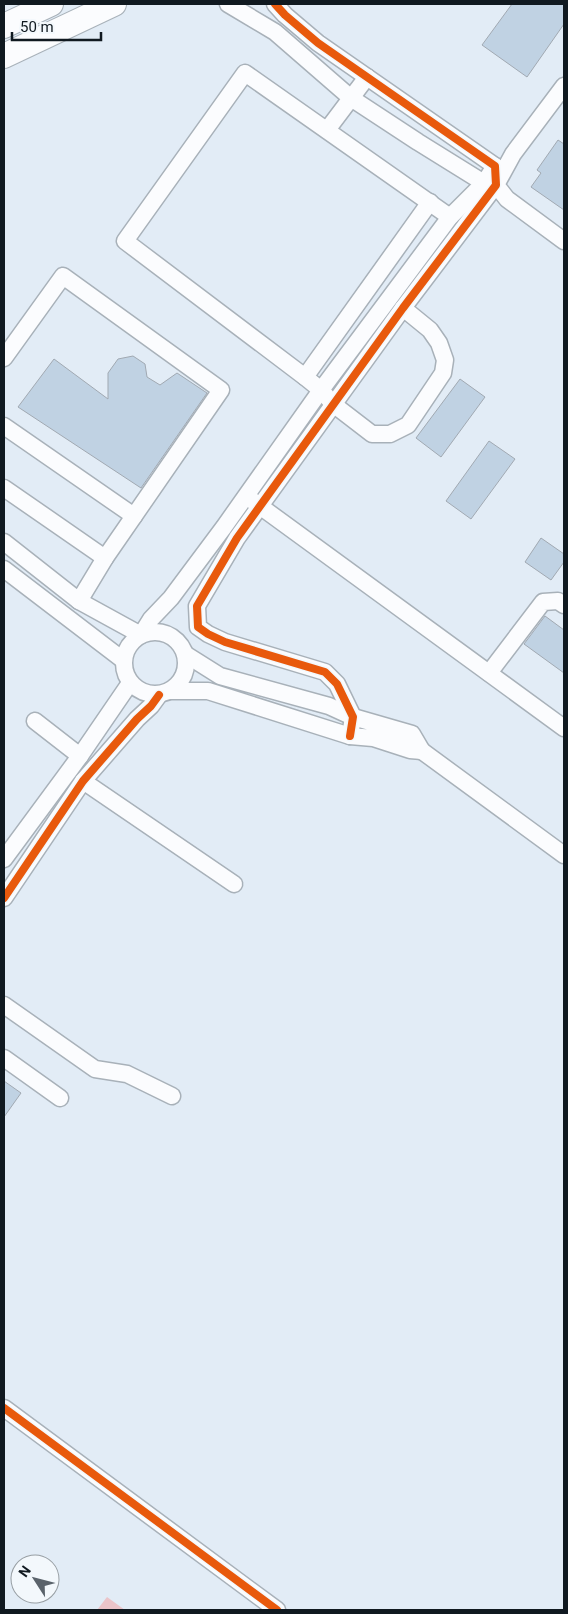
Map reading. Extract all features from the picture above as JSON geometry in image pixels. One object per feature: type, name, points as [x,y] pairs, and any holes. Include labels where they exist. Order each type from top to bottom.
[{"type":"highway","points":[[4,26],[51,4]]},
{"type":"highway","points":[[4,56],[114,4]]},
{"type":"street","points":[[228,4],[276,32],[351,98],[418,142],[490,184],[507,199],[564,241]]},
{"type":"street","points":[[276,4],[285,15],[318,43],[495,166],[490,184],[450,217],[321,390],[171,598],[126,649],[123,668],[130,683],[138,690],[148,694],[208,691],[350,736],[373,738],[410,750],[422,750]]},
{"type":"street","points":[[403,308],[430,330],[439,343],[445,360],[443,373],[408,425],[390,434],[372,434],[334,404],[305,377],[125,241],[245,73],[450,217]]},
{"type":"street","points":[[327,130],[367,77]]},
{"type":"street","points":[[350,736],[353,717],[337,684],[325,672],[226,642],[208,634],[198,627],[197,606],[237,538],[490,184],[564,86]]},
{"type":"street","points":[[305,377],[430,202]]},
{"type":"street","points":[[4,358],[63,276],[221,390],[105,558],[79,601]]},
{"type":"street","points":[[4,426],[134,516]]},
{"type":"street","points":[[4,488],[105,558]]},
{"type":"street","points":[[245,495],[564,728]]},
{"type":"street","points":[[4,542],[79,601],[141,634],[162,632],[172,637],[180,644],[185,654],[186,665],[184,675],[178,684],[164,693],[136,719],[84,781],[4,898]]},
{"type":"street","points":[[4,569],[123,660]]},
{"type":"street","points":[[489,673],[543,602],[558,601],[564,604]]},
{"type":"street","points":[[185,654],[220,676],[329,706],[353,717],[412,734],[422,750],[564,855]]},
{"type":"street","points":[[4,859],[80,756],[130,683]]},
{"type":"street","points":[[35,721],[80,756]]},
{"type":"street","points":[[84,781],[234,884]]},
{"type":"street","points":[[4,1005],[95,1069],[127,1074],[172,1096]]},
{"type":"street","points":[[4,1058],[60,1098]]},
{"type":"street","points":[[4,1408],[277,1610]]},
{"type":"shaded area","points":[[107,1597],[125,1610],[97,1610]]},
{"type":"building","points":[[512,4],[564,4],[564,24],[527,77],[482,45]]},
{"type":"building","points":[[558,140],[564,144],[564,210],[531,187],[541,173],[537,170]]},
{"type":"building","points":[[133,356],[145,364],[147,377],[160,385],[177,373],[207,393],[141,488],[18,407],[54,359],[108,399],[108,373],[118,359]]},
{"type":"building","points":[[460,379],[485,397],[441,457],[416,438]]},
{"type":"building","points":[[489,441],[515,459],[471,519],[446,501]]},
{"type":"building","points":[[541,538],[564,554],[564,562],[551,580],[525,562]]},
{"type":"building","points":[[545,616],[564,630],[564,673],[524,644]]},
{"type":"building","points":[[4,1081],[21,1093],[4,1117]]},
{"type":"cycle path","points":[[275,4],[318,43],[495,166],[496,185],[403,308],[237,538],[197,606],[198,627],[208,634],[225,642],[325,672],[337,684],[353,717],[350,736]]},
{"type":"cycle path","points":[[4,898],[83,781],[159,695]]},
{"type":"cycle path","points":[[4,1408],[277,1610]]}]
